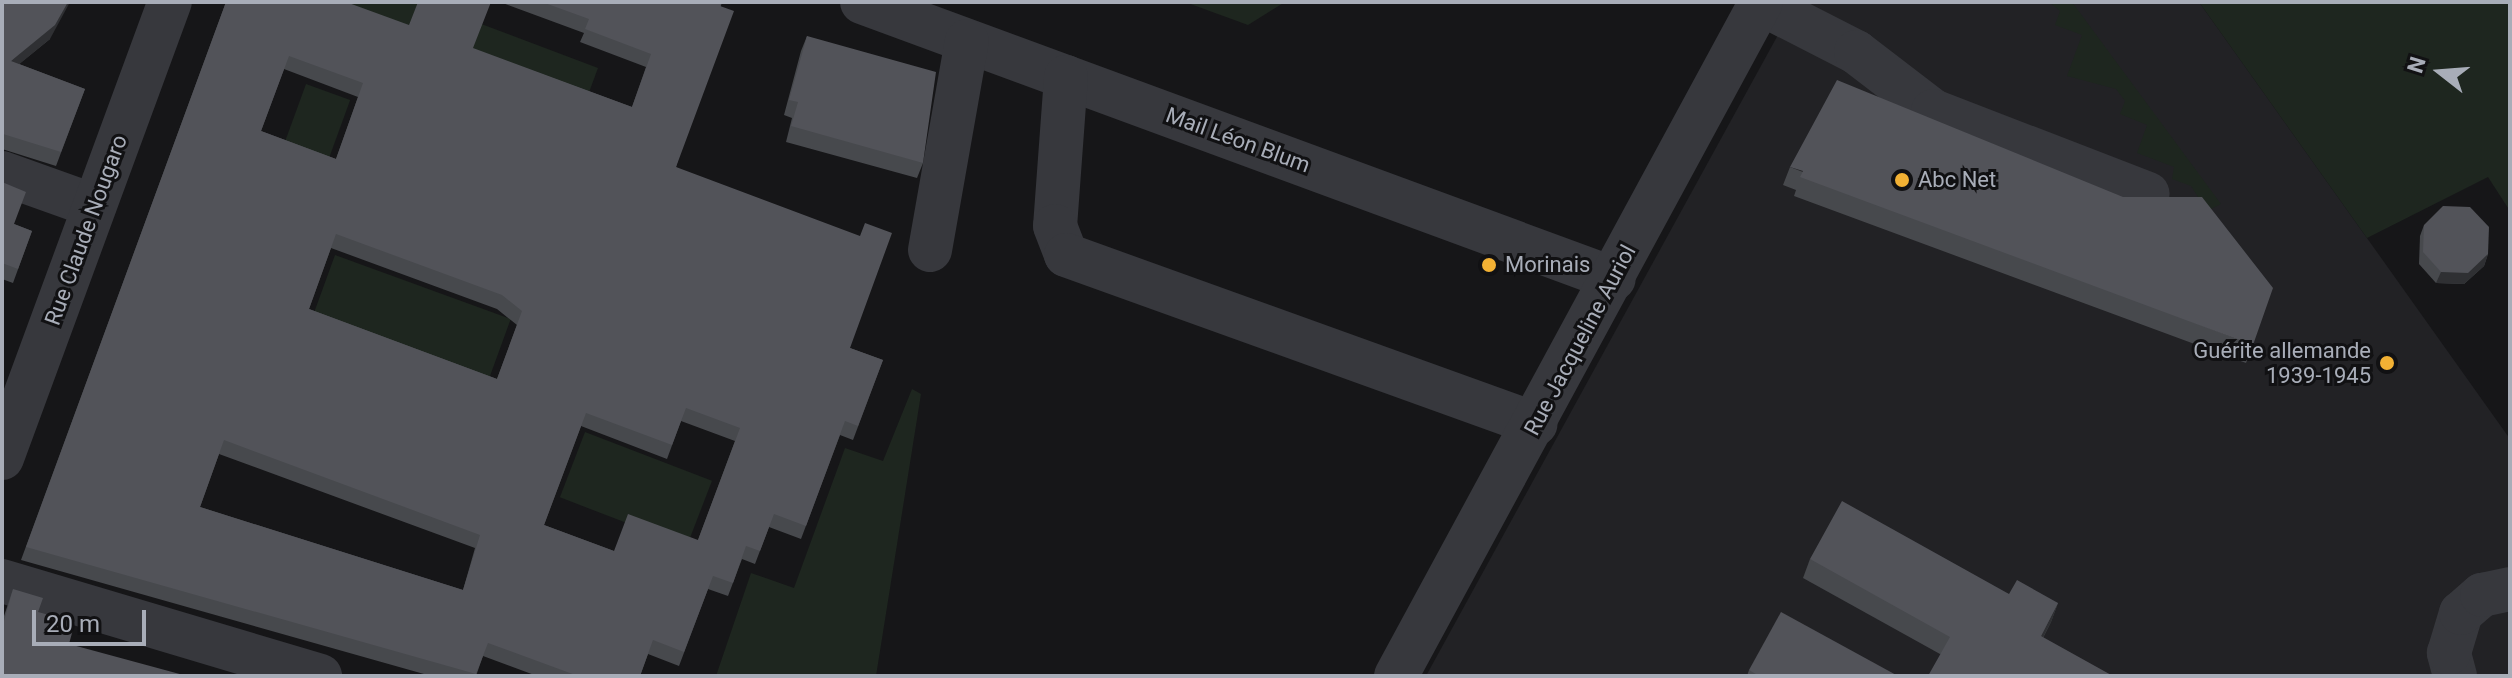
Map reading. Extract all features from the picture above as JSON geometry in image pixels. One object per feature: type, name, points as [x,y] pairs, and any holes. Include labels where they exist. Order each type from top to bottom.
[{"type":"street","name":"Rue Claude Nougaro","points":[[2,458],[20,356],[94,206],[170,2]]},
{"type":"street","name":"Mail Léon Blum","points":[[862,2],[1614,279]]},
{"type":"street","points":[[1761,3],[1856,52],[1933,111],[2148,194]]},
{"type":"street","name":"Rue Jacqueline Auriol","points":[[1396,676],[1761,3]]},
{"type":"street","points":[[930,250],[967,41]]},
{"type":"street","points":[[1066,77],[1055,226],[1066,255],[1535,424]]},
{"type":"street","points":[[2,173],[94,206]]},
{"type":"street","points":[[2,581],[320,676]]},
{"type":"street","points":[[2455,676],[2449,653],[2461,613],[2482,595],[2510,589]]},
{"type":"shaded area","points":[[344,2],[424,2],[430,36]]},
{"type":"shaded area","points":[[1185,2],[1285,2],[1248,25]]},
{"type":"shaded area","points":[[1796,2],[2199,2],[2510,439],[2510,676],[1426,676]]},
{"type":"shaded area","points":[[2049,2],[2072,2],[2221,204],[2207,211],[2191,186],[2172,179],[2174,167],[2137,153],[2147,125],[2120,114],[2125,101],[2116,89],[2067,76],[2082,35],[2055,25],[2060,11]]},
{"type":"shaded area","points":[[2199,2],[2510,2],[2510,211],[2488,177],[2367,238]]},
{"type":"shaded area","points":[[468,19],[598,68],[588,95],[438,39]]},
{"type":"shaded area","points":[[306,84],[350,100],[328,162],[283,146]]},
{"type":"shaded area","points":[[335,255],[511,319],[488,382],[312,318]]},
{"type":"shaded area","points":[[912,389],[921,394],[876,676],[716,676],[751,573],[794,588],[845,448],[883,461]]},
{"type":"shaded area","points":[[585,432],[712,481],[687,546],[560,497]]},
{"type":"building","points":[[2,2],[68,2],[55,25],[11,61],[85,89],[61,152],[2,136]]},
{"type":"building","points":[[226,2],[346,2],[409,25],[418,2],[491,2],[473,48],[632,107],[651,54],[585,29],[589,19],[542,2],[722,2],[720,6],[734,11],[676,167],[860,236],[865,223],[892,233],[850,348],[883,360],[858,426],[845,421],[806,526],[774,514],[760,551],[746,546],[733,583],[713,576],[684,652],[653,640],[640,676],[578,676],[488,643],[476,674],[26,547]],"holes":[[[289,56],[363,83],[336,159],[261,131]],[[336,234],[502,295],[522,311],[497,379],[309,309]],[[686,408],[740,428],[698,540],[628,514],[614,551],[544,525],[586,413],[672,445]],[[224,440],[480,535],[463,590],[200,507]]]},
{"type":"building","points":[[807,36],[936,72],[923,163],[791,126],[798,102],[789,100]]},
{"type":"building","points":[[1837,80],[2123,197],[2202,197],[2273,288],[2253,345],[1800,177],[1803,171],[1790,167]]},
{"type":"building","points":[[2,182],[26,192],[14,224],[32,231],[18,269],[2,263]]},
{"type":"building","points":[[2443,206],[2470,207],[2489,227],[2488,254],[2468,273],[2441,272],[2423,252],[2424,225]]},
{"type":"building","points":[[1842,501],[2009,594],[2017,580],[2058,603],[2041,636],[2113,676],[1928,676],[1950,637],[1810,559]]},
{"type":"building","points":[[13,589],[43,598],[38,612],[75,622],[69,644],[187,676],[2,676],[2,628]]},
{"type":"building","points":[[1781,612],[1898,676],[1759,676],[1749,670]]},
{"type":"place","name":"Abc Net","points":[[1902,180]]},
{"type":"place","name":"Morinais","points":[[1489,265]]},
{"type":"place","name":"Guérite allemande 1939-1945","points":[[2387,363]]}]
